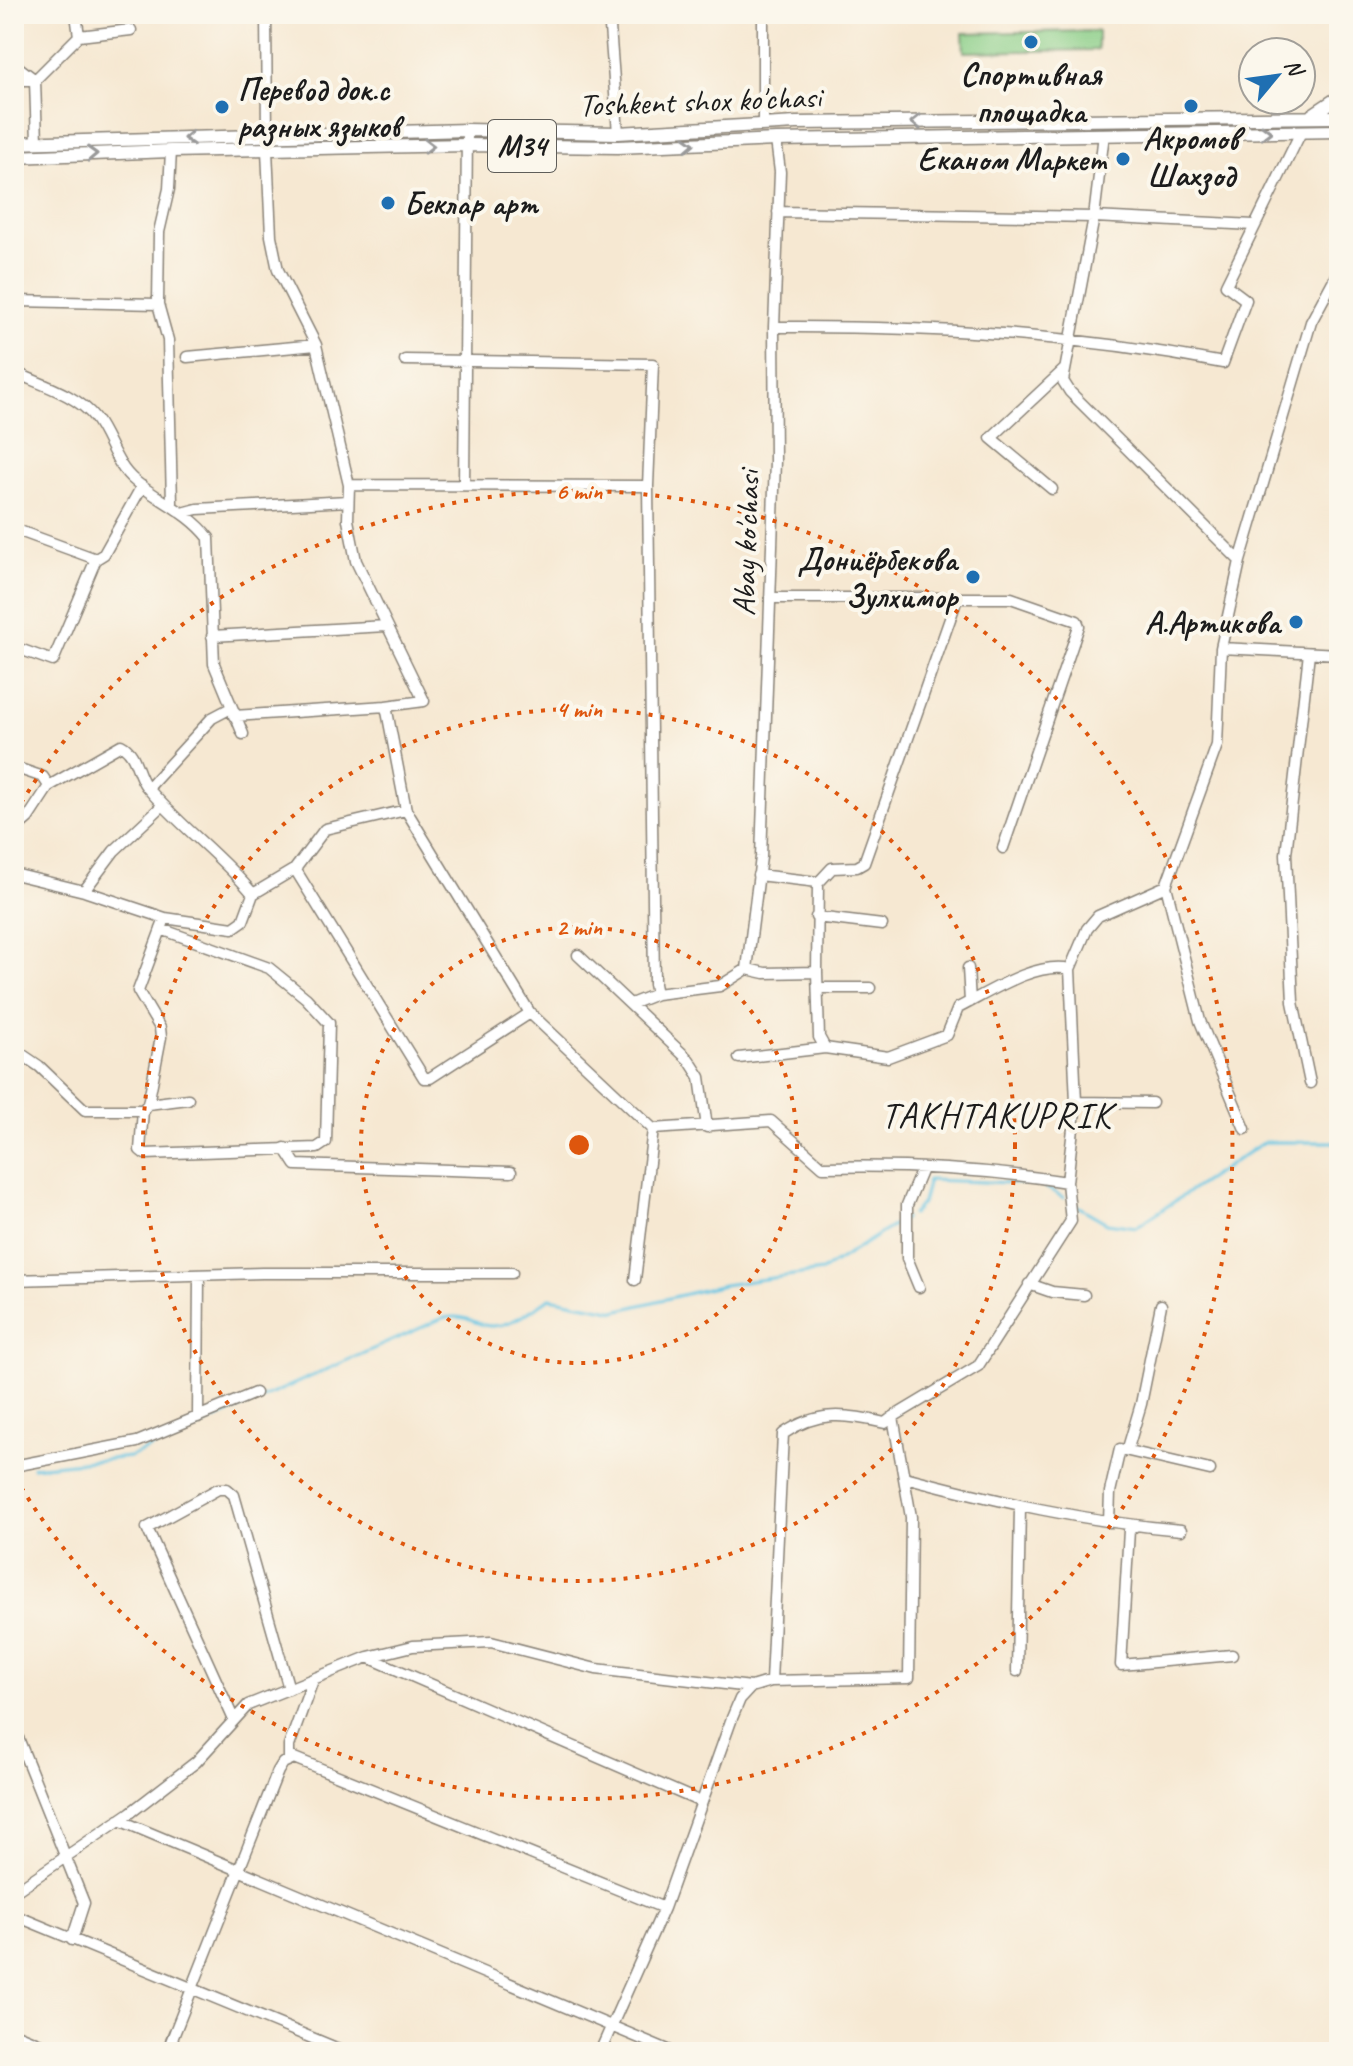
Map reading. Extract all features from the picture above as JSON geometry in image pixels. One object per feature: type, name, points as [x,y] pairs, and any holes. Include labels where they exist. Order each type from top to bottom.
[{"type":"main road","points":[[1306,118],[1339,97]]},
{"type":"main road","name":"Toshkent shox ko'chasi","points":[[1104,134],[1146,127],[1339,117]]},
{"type":"main road","name":"Toshkent shox ko'chasi","points":[[14,143],[467,130],[618,133],[770,123],[1339,131]]},
{"type":"main road","points":[[769,140],[770,123]]},
{"type":"main road","name":"M34","points":[[769,140],[1104,134]]},
{"type":"main road","points":[[267,135],[267,150]]},
{"type":"main road","name":"Toshkent shox ko'chasi","points":[[14,157],[467,145],[618,147],[769,140]]},
{"type":"street","points":[[76,14],[79,36]]},
{"type":"street","points":[[266,14],[267,135]]},
{"type":"street","points":[[609,14],[618,133]]},
{"type":"street","points":[[763,14],[770,123]]},
{"type":"street","points":[[14,80],[35,80],[79,36],[131,30]]},
{"type":"street","points":[[14,64],[35,80]]},
{"type":"street","points":[[35,80],[37,142]]},
{"type":"street","points":[[464,485],[467,130]]},
{"type":"street","points":[[774,327],[959,328],[1070,337],[1223,363],[1246,300],[1226,285],[1301,132]]},
{"type":"street","points":[[1104,134],[1094,217],[1063,381],[1070,392],[1240,561]]},
{"type":"street","name":"Abay ko'chasi","points":[[747,969],[747,948],[758,875],[775,461],[774,327],[780,172],[769,140]]},
{"type":"street","points":[[148,788],[212,718],[233,712],[386,706],[424,701],[356,561],[348,501],[349,485],[316,345],[278,270],[271,236],[267,150]]},
{"type":"street","points":[[171,151],[169,189],[159,232],[158,304],[168,340],[172,503]]},
{"type":"street","points":[[778,212],[1094,217],[1254,225]]},
{"type":"street","points":[[1245,1129],[1200,1021],[1166,886],[1217,745],[1221,648],[1240,561],[1311,322],[1339,270]]},
{"type":"street","points":[[15,303],[158,304]]},
{"type":"street","points":[[187,357],[316,345]]},
{"type":"street","points":[[405,360],[651,362],[648,486],[656,994]]},
{"type":"street","points":[[1052,489],[991,438],[1065,369]]},
{"type":"street","points":[[14,372],[65,395],[94,416],[123,469],[142,486],[172,503],[205,532],[211,545],[214,664],[243,734]]},
{"type":"street","points":[[349,485],[648,486]]},
{"type":"street","points":[[14,647],[53,661],[96,559],[104,554],[142,486]]},
{"type":"street","points":[[182,513],[197,509],[348,501]]},
{"type":"street","points":[[14,529],[96,559]]},
{"type":"street","points":[[770,598],[1011,598],[1074,618],[1079,626],[1003,848]]},
{"type":"street","points":[[825,1048],[819,1037],[818,882],[832,868],[857,867],[864,863],[957,599]]},
{"type":"street","points":[[212,636],[386,626]]},
{"type":"street","points":[[1221,648],[1339,654]]},
{"type":"street","points":[[1309,653],[1286,854],[1293,1002],[1310,1083]]},
{"type":"street","points":[[386,706],[406,810],[530,1013],[653,1129],[771,1121],[823,1167],[1018,1174],[1068,1186]]},
{"type":"street","points":[[14,830],[28,818],[49,786],[121,745],[130,749],[148,788],[163,805],[225,860],[253,894]]},
{"type":"street","points":[[14,767],[43,777],[49,786]]},
{"type":"street","points":[[84,891],[114,851],[163,805]]},
{"type":"street","points":[[163,924],[233,928],[243,921],[253,894],[295,869],[325,829],[406,810]]},
{"type":"street","points":[[295,869],[424,1078],[430,1078],[530,1013]]},
{"type":"street","points":[[14,874],[84,891],[269,968],[306,998],[329,1023],[326,1142],[317,1148],[145,1154],[140,1150],[161,1037],[160,1028],[138,991],[163,924]]},
{"type":"street","points":[[758,875],[818,882]]},
{"type":"street","points":[[771,1681],[783,1434],[818,1416],[845,1413],[885,1423],[978,1366],[1071,1221],[1068,1186],[1076,1102],[1070,969],[1087,929],[1098,916],[1166,886]]},
{"type":"street","points":[[816,917],[882,925]]},
{"type":"street","points":[[578,955],[689,1060],[700,1077],[707,1127]]},
{"type":"street","points":[[968,968],[970,1002]]},
{"type":"street","points":[[631,1004],[656,994],[720,986],[747,969],[765,973],[817,972]]},
{"type":"street","points":[[739,1058],[825,1048],[888,1057],[947,1035],[958,1008],[970,1002],[1035,972],[1070,969]]},
{"type":"street","points":[[818,988],[870,988]]},
{"type":"street","points":[[14,1049],[39,1066],[85,1110],[146,1107],[188,1099]]},
{"type":"street","points":[[1076,1102],[1152,1103]]},
{"type":"street","points":[[635,1280],[653,1129]]},
{"type":"street","points":[[285,1148],[296,1165],[511,1172]]},
{"type":"street","points":[[919,1287],[907,1258],[907,1205],[922,1169]]},
{"type":"street","points":[[14,1280],[512,1273]]},
{"type":"street","points":[[198,1417],[199,1275]]},
{"type":"street","points":[[1029,1284],[1052,1292],[1084,1295]]},
{"type":"street","points":[[1128,1448],[1141,1404],[1161,1305]]},
{"type":"street","points":[[14,1466],[137,1442],[255,1393]]},
{"type":"street","points":[[14,1892],[119,1820],[196,1762],[248,1705],[368,1657],[413,1646],[491,1642],[596,1669],[751,1687],[771,1681],[909,1678],[911,1517],[893,1417]]},
{"type":"street","points":[[1109,1522],[1110,1492],[1120,1449],[1128,1448],[1210,1470]]},
{"type":"street","points":[[905,1477],[1020,1507],[1135,1526],[1181,1530]]},
{"type":"street","points":[[234,1720],[147,1528],[218,1489],[227,1489],[234,1495],[289,1689]]},
{"type":"street","points":[[1017,1671],[1020,1507]]},
{"type":"street","points":[[1135,1526],[1129,1530],[1121,1665],[1232,1655]]},
{"type":"street","points":[[368,1657],[701,1802]]},
{"type":"street","points":[[167,2052],[278,1771],[289,1760],[289,1746],[313,1680]]},
{"type":"street","points":[[600,2052],[664,1908],[732,1718],[751,1687]]},
{"type":"street","points":[[14,1728],[84,1903],[72,1940]]},
{"type":"street","points":[[289,1760],[301,1760],[664,1908]]},
{"type":"street","points":[[119,1820],[673,2052]]},
{"type":"street","points":[[14,1915],[346,2052]]},
{"type":"street","points":[[14,2033],[60,2052]]},
{"type":"green space","name":"Спортивная площадка","points":[[1098,31],[1098,50],[964,52],[963,33]]},
{"type":"waterway","points":[[1074,1204],[1107,1223],[1136,1227],[1264,1142],[1339,1142]]},
{"type":"waterway","points":[[912,1215],[922,1203],[928,1180],[1040,1184],[1064,1198]]},
{"type":"waterway","points":[[33,1467],[130,1457],[443,1318],[460,1317],[487,1326],[501,1325],[550,1298],[616,1311],[723,1285],[822,1271],[905,1218]]},
{"type":"place","name":"Спортивная площадка","points":[[1031,42]]},
{"type":"place","name":"Акромов Шахзод","points":[[1191,106]]},
{"type":"place","name":"Перевод док.с разных языков","points":[[222,107]]},
{"type":"place","name":"Еканом Маркет","points":[[1123,159]]},
{"type":"place","name":"Беклар арт","points":[[388,203]]},
{"type":"place","name":"Дониёрбекова Зулхимор","points":[[973,577]]},
{"type":"place","name":"А.Артикова","points":[[1296,622]]},
{"type":"district","name":"TAKHTAKUPRIK","points":[[997,1115]]}]
